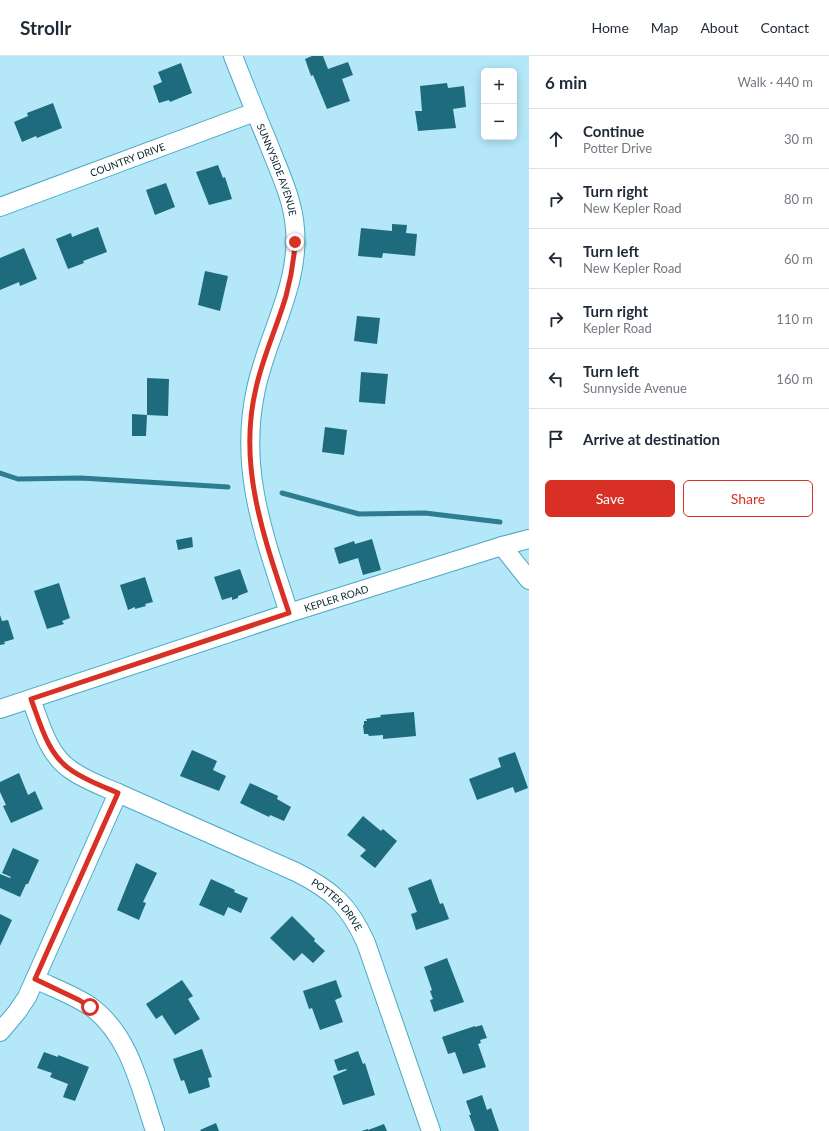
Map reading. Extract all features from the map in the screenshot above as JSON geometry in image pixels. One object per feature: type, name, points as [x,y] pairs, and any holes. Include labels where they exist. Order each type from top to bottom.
[{"type":"street","name":"SUNNYSIDE AVENUE","points":[[233,56],[285,184],[292,210],[295,230],[294,255],[286,295],[256,389],[252,410],[250,441],[253,489],[259,519],[289,613]]},
{"type":"street","name":"COUNTRY DRIVE","points":[[0,207],[255,112]]},
{"type":"street","name":"KEPLER ROAD","points":[[0,709],[289,613],[502,546],[529,539]]},
{"type":"street","points":[[502,546],[529,580]]},
{"type":"street","name":"POTTER DRIVE","points":[[31,699],[44,734],[57,757],[77,774],[296,872],[320,885],[343,903],[359,926],[366,943],[431,1131]]},
{"type":"street","points":[[0,1032],[17,1012],[27,997],[118,793]]},
{"type":"street","points":[[35,979],[79,1000],[90,1007],[111,1025],[128,1052],[155,1131]]},
{"type":"building","points":[[312,56],[323,56],[328,69],[348,62],[353,75],[342,79],[350,101],[327,109],[313,75],[311,76],[305,59]]},
{"type":"building","points":[[181,63],[192,93],[170,102],[169,100],[159,103],[153,86],[162,82],[158,72]]},
{"type":"building","points":[[447,83],[448,88],[464,86],[466,107],[453,109],[456,128],[418,131],[415,111],[422,111],[420,86]]},
{"type":"building","points":[[53,103],[62,128],[22,142],[14,122],[28,116],[27,113]]},
{"type":"building","points":[[218,165],[223,178],[225,177],[232,199],[209,205],[196,172]]},
{"type":"building","points":[[166,183],[175,207],[155,215],[146,190]]},
{"type":"building","points":[[392,224],[407,225],[406,233],[417,234],[415,256],[383,253],[382,258],[358,256],[361,228],[392,231]]},
{"type":"building","points":[[98,227],[107,252],[83,261],[84,263],[68,269],[56,239],[71,233],[72,237]]},
{"type":"building","points":[[24,248],[37,279],[20,286],[19,282],[0,290],[0,258]]},
{"type":"building","points":[[205,271],[228,276],[220,311],[198,305]]},
{"type":"building","points":[[357,316],[380,318],[377,344],[354,341]]},
{"type":"building","points":[[361,372],[388,374],[385,404],[359,402]]},
{"type":"building","points":[[147,378],[169,379],[168,416],[147,415]]},
{"type":"building","points":[[132,414],[147,415],[146,436],[132,436]]},
{"type":"building","points":[[325,427],[347,430],[344,455],[322,452]]},
{"type":"building","points":[[192,537],[193,547],[178,550],[176,540]]},
{"type":"building","points":[[372,539],[381,570],[363,575],[358,558],[339,564],[334,548],[354,541],[355,544]]},
{"type":"building","points":[[240,569],[248,592],[232,600],[232,597],[222,600],[214,577]]},
{"type":"building","points":[[145,577],[153,602],[145,604],[146,606],[135,609],[135,607],[128,610],[120,585]]},
{"type":"building","points":[[59,583],[70,618],[62,621],[64,624],[47,629],[34,591]]},
{"type":"building","points":[[0,615],[2,621],[8,620],[14,639],[0,645]]},
{"type":"building","points":[[414,712],[416,736],[383,739],[383,735],[369,736],[368,734],[364,734],[363,725],[364,721],[367,721],[366,719],[381,717],[380,715]]},
{"type":"building","points":[[192,750],[217,761],[213,770],[226,776],[219,791],[180,776]]},
{"type":"building","points":[[515,752],[528,788],[515,793],[513,787],[477,800],[469,779],[501,767],[498,758]]},
{"type":"building","points":[[19,773],[28,795],[35,791],[43,809],[11,823],[3,806],[6,805],[0,792],[0,782]]},
{"type":"building","points":[[250,783],[278,796],[277,799],[291,807],[284,821],[270,815],[269,817],[240,803]]},
{"type":"building","points":[[363,816],[381,831],[383,829],[397,841],[375,868],[360,856],[366,850],[347,835]]},
{"type":"building","points":[[13,848],[39,860],[20,897],[0,888],[0,874],[10,878],[11,877],[2,873]]},
{"type":"building","points":[[136,863],[157,873],[143,902],[146,903],[139,920],[117,910]]},
{"type":"building","points":[[211,879],[248,898],[241,913],[228,907],[224,916],[199,905]]},
{"type":"building","points":[[431,879],[440,904],[443,903],[449,919],[416,930],[411,914],[417,912],[408,888]]},
{"type":"building","points":[[0,914],[12,920],[0,946]]},
{"type":"building","points":[[292,916],[325,951],[313,963],[302,953],[294,961],[270,938]]},
{"type":"building","points":[[447,958],[464,1002],[434,1012],[430,1000],[433,999],[430,991],[432,990],[424,967]]},
{"type":"building","points":[[182,980],[193,996],[188,999],[200,1019],[175,1035],[162,1015],[156,1019],[146,1004]]},
{"type":"building","points":[[336,980],[342,997],[335,1000],[343,1022],[320,1030],[312,1008],[309,1009],[303,991]]},
{"type":"building","points":[[482,1025],[487,1038],[480,1040],[481,1043],[478,1044],[486,1067],[463,1074],[455,1052],[448,1054],[442,1037]]},
{"type":"building","points":[[202,1049],[212,1077],[208,1078],[210,1087],[189,1094],[184,1080],[181,1081],[173,1059]]},
{"type":"building","points":[[358,1051],[363,1064],[365,1063],[375,1095],[343,1105],[333,1076],[347,1070],[338,1071],[334,1060]]},
{"type":"building","points":[[44,1052],[58,1057],[58,1055],[89,1067],[75,1101],[63,1097],[68,1084],[50,1077],[52,1073],[37,1068]]},
{"type":"building","points":[[482,1095],[487,1110],[491,1108],[499,1131],[475,1131],[466,1101]]},
{"type":"building","points":[[216,1123],[219,1131],[200,1130]]},
{"type":"building","points":[[384,1124],[387,1131],[361,1131],[368,1130]]},
{"type":"waterway","points":[[0,473],[18,479],[81,478],[228,487]]},
{"type":"waterway","points":[[282,493],[359,514],[425,513],[500,522]]},
{"type":"route","points":[[90,1007],[79,1000],[35,979],[118,793],[77,774],[57,757],[44,734],[31,699],[289,613],[259,519],[253,489],[250,441],[252,410],[256,389],[286,295],[292,269],[295,242]]}]
